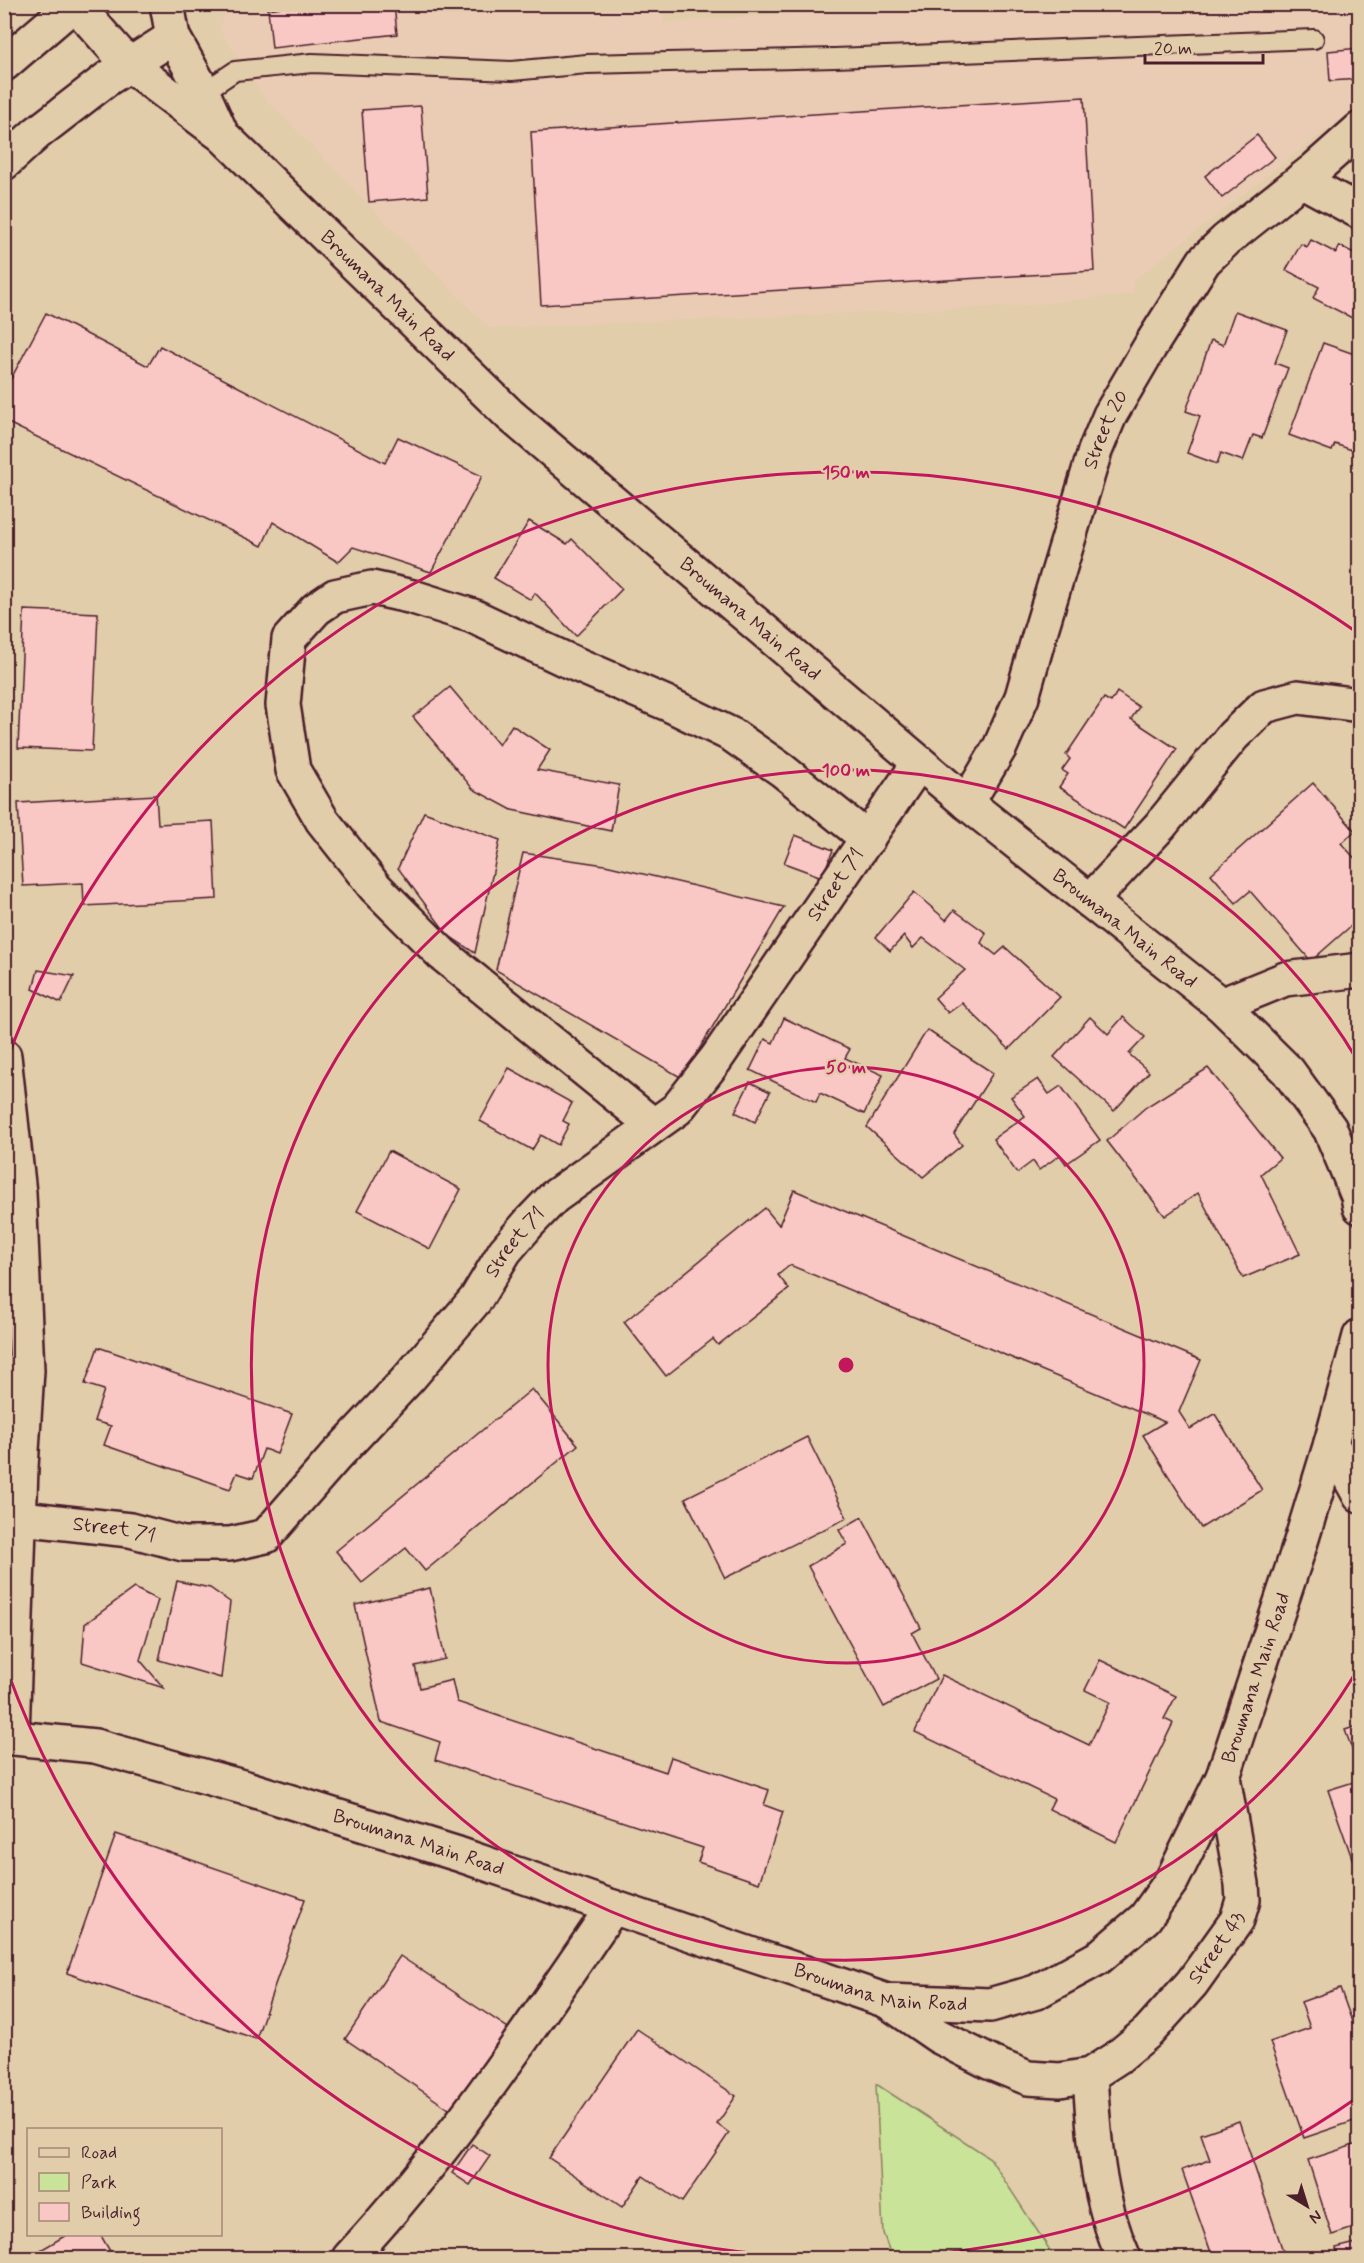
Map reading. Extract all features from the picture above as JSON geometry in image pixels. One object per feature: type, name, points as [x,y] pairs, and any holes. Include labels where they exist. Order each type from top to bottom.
[{"type":"street","points":[[4,64],[74,4],[128,64],[222,135]]},
{"type":"street","name":"Broumana Main Road","points":[[167,4],[173,37],[222,135],[510,415],[919,763],[1221,1005],[1288,1071],[1330,1129],[1358,1196],[1359,1207]]},
{"type":"street","points":[[4,163],[37,133],[128,64],[173,37]]},
{"type":"street","name":"Street 20","points":[[967,802],[1000,747],[1022,697],[1092,461],[1110,415],[1204,261],[1359,129]]},
{"type":"street","points":[[1301,180],[1359,212]]},
{"type":"street","points":[[653,1125],[442,954],[374,886],[322,820],[293,770],[283,705],[289,639],[316,609],[335,596],[372,588],[413,597],[473,616],[732,735],[782,770],[868,839]]},
{"type":"street","points":[[1090,901],[1161,826],[1233,736],[1264,706],[1298,697],[1359,705]]},
{"type":"street","name":"Street 71","points":[[21,1518],[130,1530],[183,1544],[230,1544],[266,1536],[477,1299],[505,1251],[554,1197],[677,1109],[716,1059],[919,763]]},
{"type":"street","points":[[1221,1005],[1285,979],[1359,970]]},
{"type":"street","points":[[4,1056],[19,1193],[27,1370],[8,1737]]},
{"type":"street","name":"Broumana Main Road","points":[[8,1737],[95,1746],[246,1788],[458,1854],[887,2001],[990,2005],[1036,1992],[1098,1958],[1145,1918],[1172,1880],[1223,1777],[1343,1423],[1359,1336]]},
{"type":"street","points":[[1343,1423],[1359,1496]]},
{"type":"street","name":"Street 43","points":[[887,2001],[938,2036],[991,2063],[1028,2078],[1060,2080],[1090,2075],[1118,2057],[1148,2032],[1192,1983],[1237,1920],[1243,1900],[1242,1884],[1223,1777]]},
{"type":"street","points":[[349,2259],[391,2212],[499,2074],[613,1907]]},
{"type":"street","points":[[1090,2075],[1100,2188],[1116,2241],[1124,2259]]},
{"type":"lane","points":[[202,93],[235,71],[312,63],[513,71],[587,64],[835,58],[1314,39]]},
{"type":"shaded area","points":[[229,4],[663,4],[664,23],[907,4],[1359,5],[1359,104],[1134,280],[1132,294],[1019,306],[489,328],[261,94],[219,29]]},
{"type":"green space","points":[[876,2084],[990,2158],[1055,2258],[892,2258],[883,2233]]},
{"type":"building","points":[[306,4],[394,4],[397,34],[272,48],[268,9]]},
{"type":"building","points":[[1360,48],[1360,79],[1330,81],[1328,51]]},
{"type":"building","points":[[1084,97],[1094,271],[541,305],[531,132]]},
{"type":"building","points":[[421,106],[428,197],[369,202],[362,110]]},
{"type":"building","points":[[1257,135],[1275,157],[1222,198],[1205,176]]},
{"type":"building","points":[[1311,240],[1336,253],[1340,246],[1360,256],[1360,322],[1313,298],[1319,287],[1286,270],[1301,244],[1307,247]]},
{"type":"building","points":[[1235,311],[1287,330],[1275,363],[1288,368],[1262,438],[1253,435],[1243,461],[1221,453],[1217,464],[1187,453],[1200,416],[1186,411],[1211,340],[1223,345]]},
{"type":"building","points":[[46,313],[148,366],[160,346],[385,463],[398,437],[482,476],[431,572],[353,547],[338,562],[273,522],[262,546],[4,421],[4,392]]},
{"type":"building","points":[[1323,343],[1360,356],[1360,453],[1335,444],[1332,451],[1289,435]]},
{"type":"building","points":[[529,521],[567,544],[572,539],[622,589],[576,636],[535,593],[531,600],[494,578]]},
{"type":"building","points":[[24,610],[98,613],[92,751],[18,748]]},
{"type":"building","points":[[450,687],[499,745],[512,725],[550,750],[537,770],[619,785],[611,831],[512,810],[473,789],[413,717]]},
{"type":"building","points":[[1117,692],[1139,707],[1131,719],[1177,749],[1124,829],[1059,787],[1068,774],[1062,770],[1070,759],[1066,755],[1104,698],[1111,702]]},
{"type":"building","points":[[1313,783],[1355,831],[1341,843],[1360,864],[1360,918],[1311,961],[1250,891],[1236,903],[1211,874]]},
{"type":"building","points":[[156,795],[158,824],[213,821],[217,899],[84,906],[83,883],[23,886],[18,803]]},
{"type":"building","points":[[424,812],[500,840],[475,953],[448,935],[398,868]]},
{"type":"building","points":[[795,835],[833,850],[822,877],[784,863]]},
{"type":"building","points":[[523,853],[605,865],[784,907],[682,1078],[496,970]]},
{"type":"building","points":[[914,892],[946,920],[954,910],[986,933],[981,943],[996,955],[1005,947],[1060,997],[1009,1049],[962,1003],[948,1013],[935,998],[965,970],[923,938],[913,948],[904,936],[890,951],[876,937]]},
{"type":"building","points":[[38,970],[74,976],[61,1003],[33,989]]},
{"type":"building","points":[[1090,1017],[1108,1034],[1123,1017],[1145,1037],[1129,1054],[1149,1072],[1114,1111],[1054,1057]]},
{"type":"building","points":[[784,1018],[850,1049],[845,1058],[883,1075],[864,1114],[820,1093],[816,1102],[750,1070],[765,1039],[773,1043]]},
{"type":"building","points":[[927,1030],[993,1073],[954,1134],[962,1145],[923,1177],[867,1127]]},
{"type":"building","points":[[509,1068],[572,1103],[563,1121],[569,1124],[558,1145],[541,1135],[532,1150],[480,1121]]},
{"type":"building","points":[[1208,1068],[1280,1158],[1261,1174],[1300,1254],[1243,1278],[1198,1193],[1165,1216],[1107,1141],[1146,1107]]},
{"type":"building","points":[[1038,1079],[1049,1094],[1061,1086],[1100,1140],[1066,1164],[1060,1155],[1039,1170],[1033,1161],[1017,1173],[993,1139],[1025,1116],[1011,1097]]},
{"type":"building","points":[[750,1082],[770,1092],[755,1122],[735,1112]]},
{"type":"building","points":[[389,1151],[461,1189],[430,1249],[357,1211]]},
{"type":"building","points":[[794,1190],[1201,1360],[1179,1412],[1190,1429],[1215,1414],[1262,1490],[1201,1528],[1143,1435],[1165,1422],[790,1265],[778,1275],[789,1289],[718,1345],[713,1339],[666,1376],[624,1322],[765,1208],[779,1225]]},
{"type":"building","points":[[4,1197],[18,1326],[4,1328]]},
{"type":"building","points":[[98,1347],[292,1414],[277,1454],[264,1449],[253,1478],[237,1473],[230,1489],[104,1445],[111,1426],[94,1421],[104,1390],[85,1384]]},
{"type":"building","points":[[532,1389],[578,1445],[425,1571],[406,1548],[362,1583],[336,1551]]},
{"type":"building","points":[[807,1437],[847,1518],[725,1578],[685,1498]]},
{"type":"building","points":[[862,1517],[921,1628],[912,1633],[936,1679],[884,1707],[808,1566],[847,1544],[839,1530]]},
{"type":"building","points":[[177,1581],[210,1588],[230,1602],[221,1678],[159,1660]]},
{"type":"building","points":[[134,1588],[158,1600],[140,1660],[164,1688],[82,1662],[85,1624]]},
{"type":"building","points":[[430,1588],[445,1659],[415,1666],[420,1688],[452,1680],[457,1702],[666,1772],[671,1757],[769,1790],[764,1805],[783,1812],[759,1883],[698,1862],[703,1848],[435,1760],[440,1742],[381,1722],[355,1605]]},
{"type":"building","points":[[1100,1660],[1176,1696],[1164,1719],[1173,1723],[1116,1842],[1049,1809],[1054,1799],[915,1732],[942,1675],[1089,1745],[1110,1702],[1085,1690]]},
{"type":"building","points":[[1360,1725],[1360,1771],[1345,1730]]},
{"type":"building","points":[[1360,1780],[1360,1881],[1328,1790]]},
{"type":"building","points":[[116,1834],[305,1899],[256,2039],[67,1973]]},
{"type":"building","points":[[400,1956],[511,2030],[455,2113],[345,2039]]},
{"type":"building","points":[[1340,1988],[1360,2044],[1360,2119],[1304,2138],[1270,2042],[1310,2028],[1301,2002]]},
{"type":"building","points":[[637,2029],[736,2096],[717,2124],[729,2133],[682,2202],[643,2176],[622,2207],[549,2158]]},
{"type":"building","points":[[1239,2121],[1283,2251],[1261,2258],[1213,2258],[1182,2170],[1210,2160],[1201,2134]]},
{"type":"building","points":[[1360,2143],[1360,2226],[1332,2235],[1308,2160]]},
{"type":"building","points":[[472,2144],[490,2156],[470,2185],[452,2173]]},
{"type":"building","points":[[65,2236],[101,2236],[114,2258],[27,2258]]},
{"type":"building","points":[[1360,2242],[1360,2258],[1338,2258],[1336,2248]]}]
